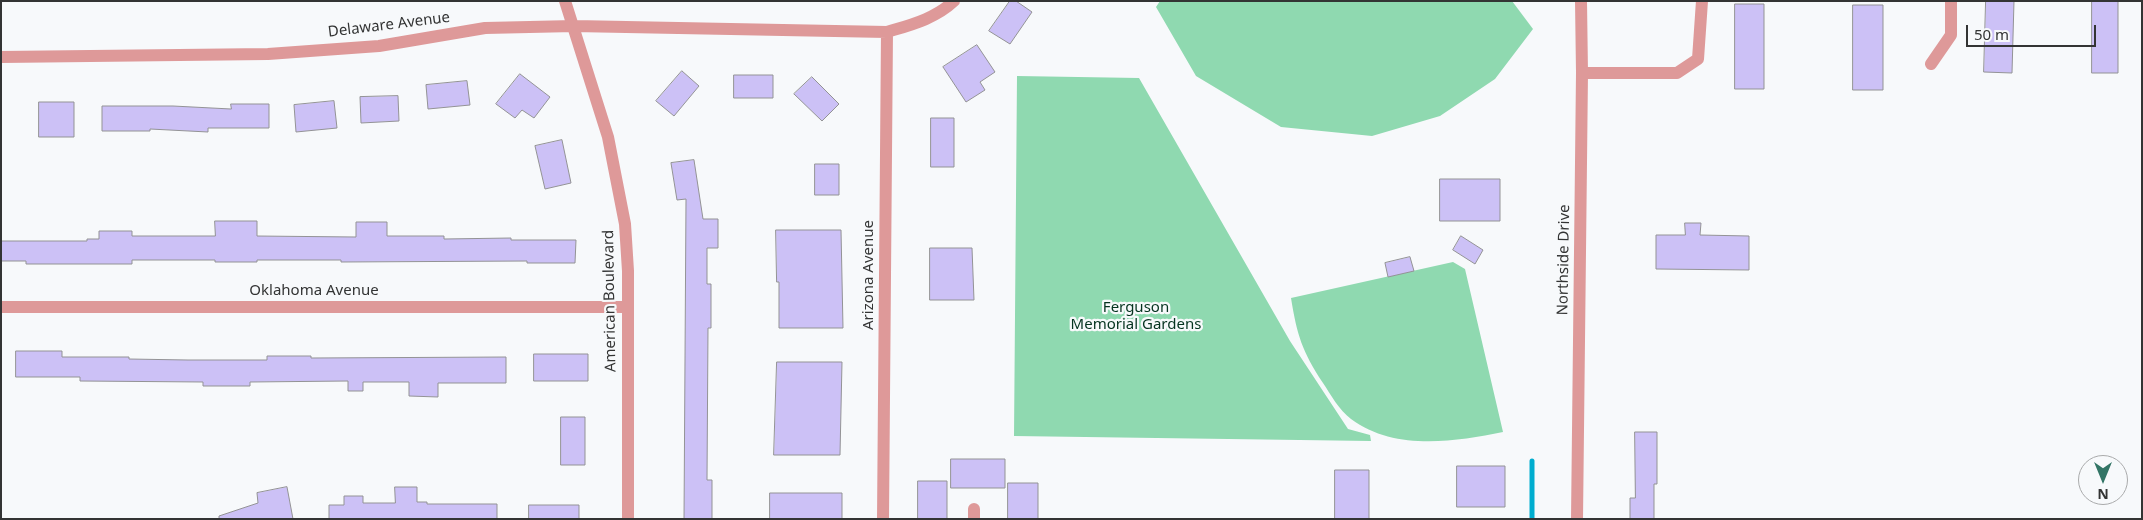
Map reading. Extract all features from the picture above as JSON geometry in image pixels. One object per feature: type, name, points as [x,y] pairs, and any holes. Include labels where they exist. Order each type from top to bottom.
[{"type":"street","name":"American Boulevard","points":[[565,1],[608,137],[626,224],[628,271],[628,519]]},
{"type":"street","name":"Delaware Avenue","points":[[1,57],[268,54],[379,46],[485,28],[574,26],[887,32],[917,23],[946,9],[954,1]]},
{"type":"street","name":"Northside Drive","points":[[1577,519],[1582,72],[1581,1]]},
{"type":"street","points":[[1582,72],[1677,73],[1698,59],[1702,1]]},
{"type":"street","points":[[1930,64],[1951,35],[1951,1]]},
{"type":"street","name":"Arizona Avenue","points":[[884,519],[887,32]]},
{"type":"street","name":"Oklahoma Avenue","points":[[1,307],[628,307]]},
{"type":"green space","points":[[1160,1],[1512,1],[1533,29],[1495,79],[1440,116],[1372,136],[1281,127],[1196,76],[1156,7]]},
{"type":"green space","name":"Ferguson Memorial Gardens","points":[[1017,76],[1139,78],[1290,341],[1348,429],[1370,435],[1371,441],[1014,436]]},
{"type":"green space","points":[[1453,262],[1465,269],[1503,432],[1465,439],[1425,441],[1405,440],[1386,436],[1368,429],[1351,419],[1343,411],[1316,372],[1301,342],[1291,298]]},
{"type":"building","points":[[1010,1],[1016,1],[1032,12],[1010,44],[989,31]]},
{"type":"building","points":[[1986,1],[2014,1],[2012,73],[1984,72]]},
{"type":"building","points":[[2092,1],[2118,1],[2118,73],[2092,73]]},
{"type":"building","points":[[1735,4],[1764,4],[1764,89],[1735,89]]},
{"type":"building","points":[[1853,5],[1883,5],[1883,90],[1853,90]]},
{"type":"building","points":[[977,45],[995,72],[980,82],[985,90],[966,102],[943,67]]},
{"type":"building","points":[[682,71],[699,86],[674,116],[656,101]]},
{"type":"building","points":[[520,74],[550,97],[534,118],[522,110],[515,118],[496,104]]},
{"type":"building","points":[[734,75],[773,75],[773,98],[734,98]]},
{"type":"building","points":[[812,77],[839,104],[822,121],[794,94]]},
{"type":"building","points":[[467,81],[470,105],[428,109],[426,85]]},
{"type":"building","points":[[398,96],[399,121],[361,123],[360,97]]},
{"type":"building","points":[[334,101],[337,128],[296,132],[294,105]]},
{"type":"building","points":[[39,102],[74,102],[74,137],[39,137]]},
{"type":"building","points":[[231,104],[269,104],[269,128],[208,128],[208,132],[150,129],[150,131],[102,131],[102,106],[173,106],[231,109]]},
{"type":"building","points":[[931,118],[954,118],[954,167],[931,167]]},
{"type":"building","points":[[562,140],[571,183],[545,189],[535,146]]},
{"type":"building","points":[[694,160],[703,219],[718,219],[718,248],[707,248],[707,284],[711,284],[711,328],[708,328],[707,480],[712,480],[712,519],[684,519],[686,199],[677,200],[671,163]]},
{"type":"building","points":[[815,164],[839,164],[839,195],[815,195]]},
{"type":"building","points":[[1440,179],[1500,179],[1500,221],[1440,221]]},
{"type":"building","points":[[215,221],[257,221],[257,236],[356,237],[356,222],[387,222],[387,236],[444,236],[444,239],[511,238],[511,240],[576,240],[575,263],[527,263],[527,261],[341,262],[341,260],[257,260],[257,262],[215,262],[215,260],[132,260],[132,264],[26,264],[26,261],[1,261],[1,241],[87,241],[87,239],[99,239],[99,231],[132,231],[132,236],[215,236]]},
{"type":"building","points":[[1685,223],[1701,223],[1700,235],[1749,236],[1749,270],[1656,269],[1656,235],[1685,235]]},
{"type":"building","points":[[776,230],[841,230],[843,328],[779,328]]},
{"type":"building","points":[[1461,236],[1483,250],[1475,264],[1453,250]]},
{"type":"building","points":[[930,248],[972,248],[974,300],[930,300]]},
{"type":"building","points":[[1410,257],[1414,271],[1388,277],[1385,263]]},
{"type":"building","points":[[16,351],[62,351],[62,357],[129,357],[129,359],[188,360],[267,360],[267,356],[311,356],[311,358],[506,357],[506,383],[438,383],[438,397],[409,396],[409,382],[363,382],[363,391],[348,391],[348,381],[250,382],[250,386],[203,386],[203,382],[80,381],[80,377],[16,377]]},
{"type":"building","points":[[534,354],[588,354],[588,381],[534,381]]},
{"type":"building","points":[[777,362],[842,362],[840,455],[774,455]]},
{"type":"building","points":[[561,417],[585,417],[585,465],[561,465]]},
{"type":"building","points":[[1635,432],[1657,432],[1657,484],[1654,484],[1654,519],[1630,519],[1630,498],[1635,498]]},
{"type":"building","points":[[951,459],[1005,459],[1005,488],[951,488]]},
{"type":"building","points":[[1457,466],[1505,466],[1505,507],[1457,507]]},
{"type":"building","points":[[1335,470],[1369,470],[1369,519],[1335,519]]},
{"type":"building","points":[[918,481],[947,481],[947,519],[918,519]]},
{"type":"building","points":[[1008,483],[1038,483],[1038,519],[1008,519]]},
{"type":"building","points":[[287,487],[293,519],[219,519],[219,516],[258,503],[257,493]]},
{"type":"building","points":[[395,487],[417,487],[417,502],[427,502],[427,504],[497,504],[497,519],[329,519],[329,505],[344,505],[344,496],[363,496],[363,503],[395,503]]},
{"type":"building","points":[[770,493],[842,493],[842,519],[770,519]]},
{"type":"building","points":[[529,505],[579,505],[579,519],[529,519]]},
{"type":"waterway","points":[[1532,461],[1532,519]]}]
